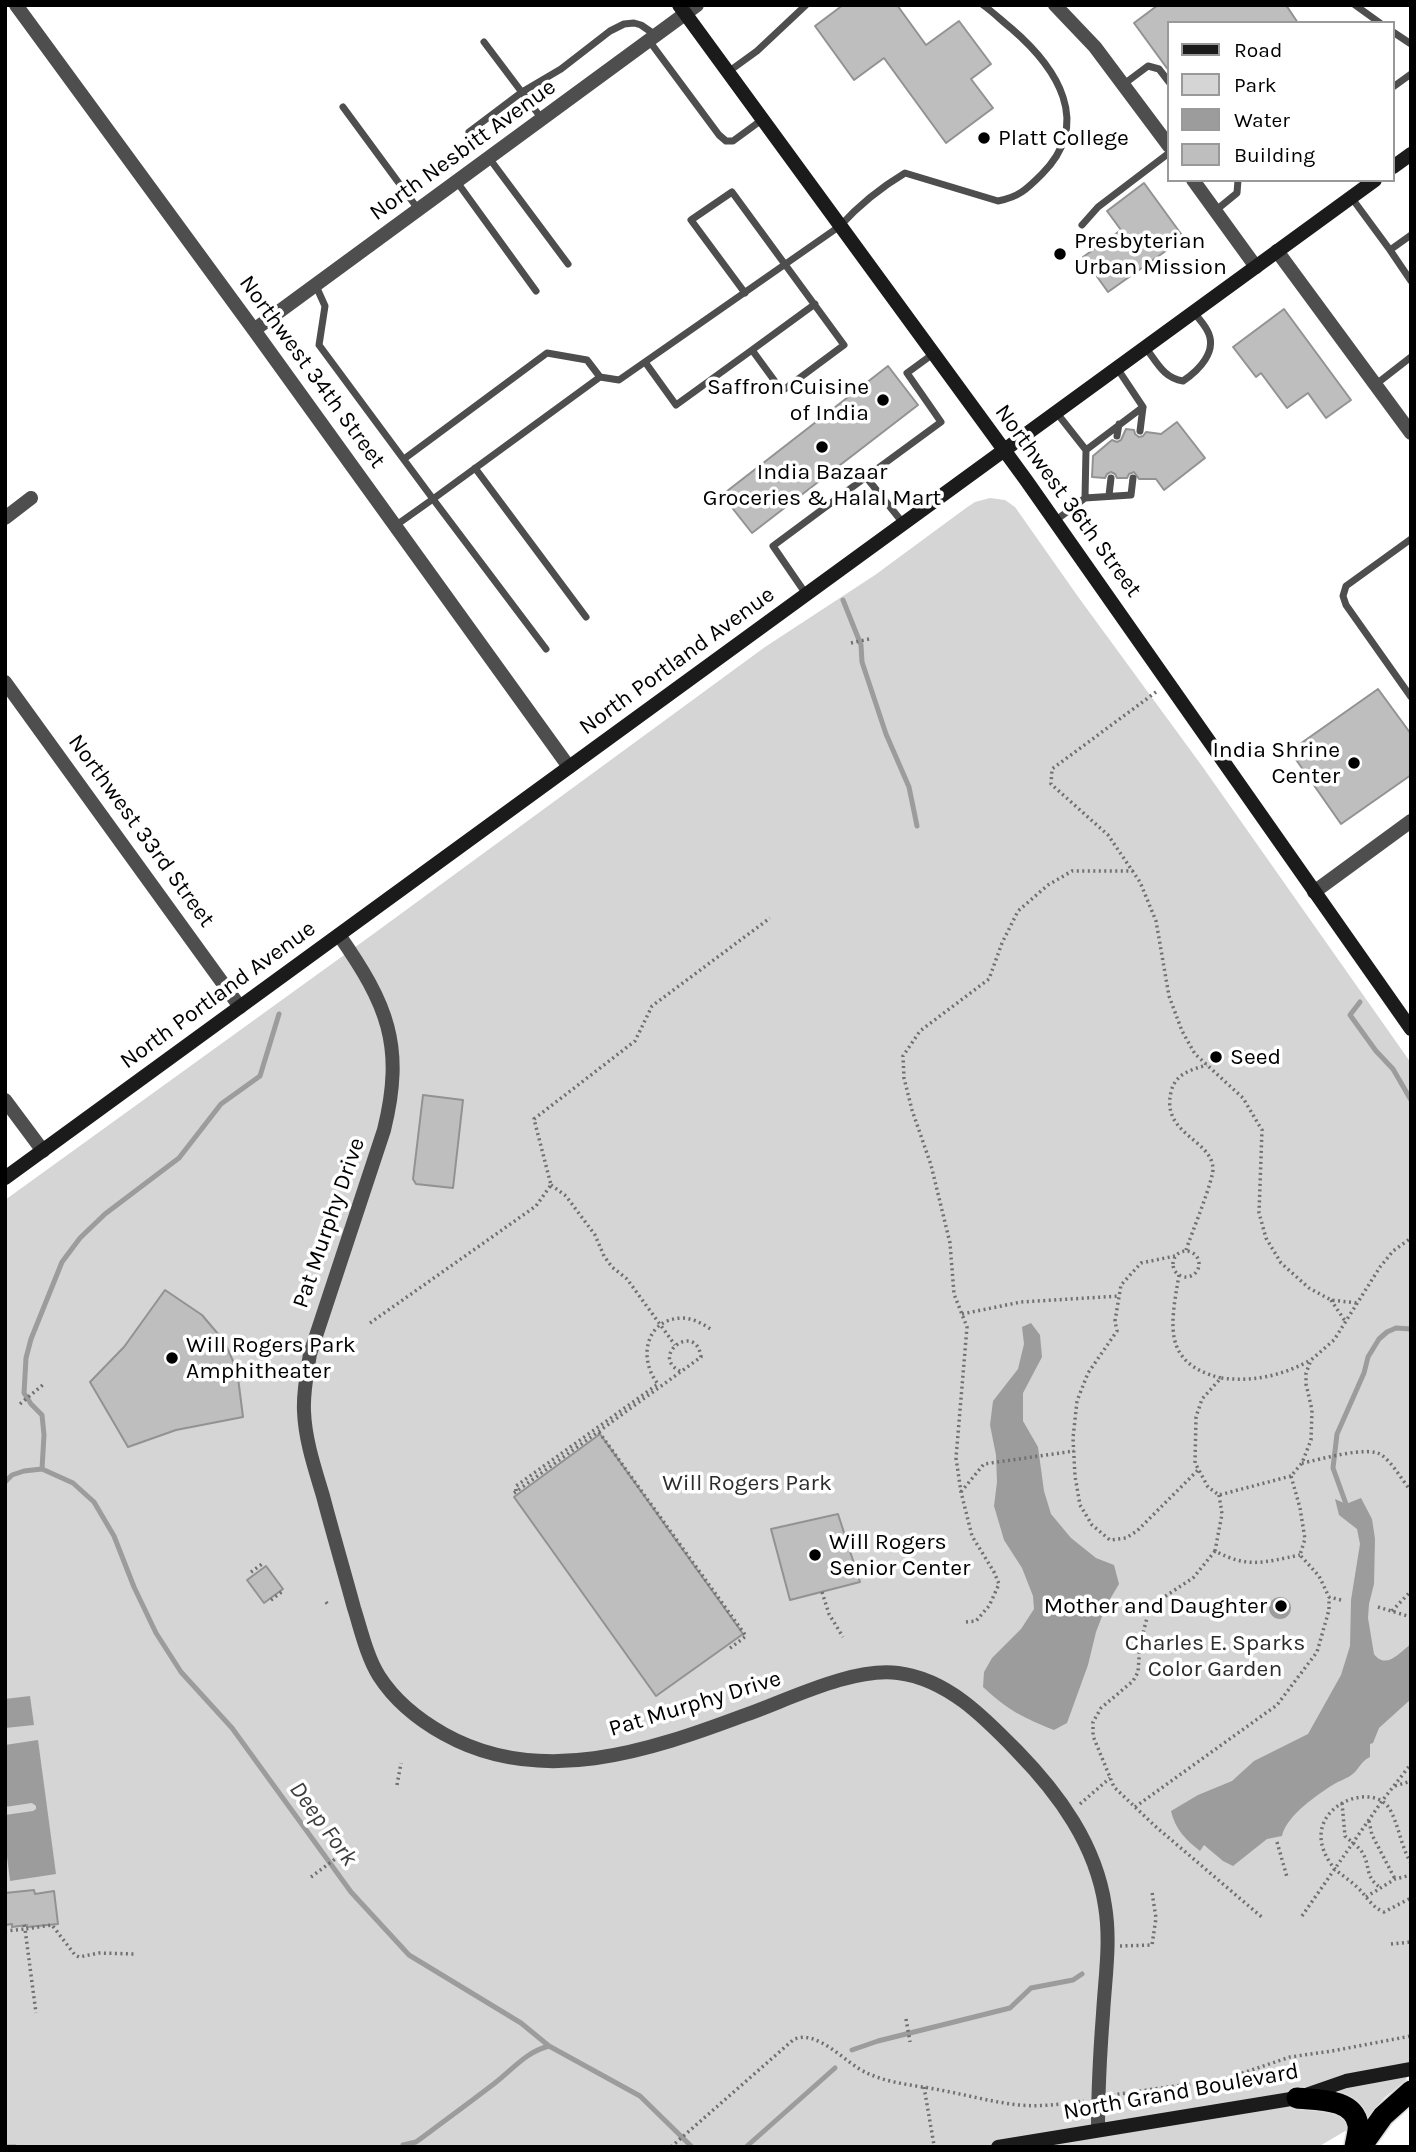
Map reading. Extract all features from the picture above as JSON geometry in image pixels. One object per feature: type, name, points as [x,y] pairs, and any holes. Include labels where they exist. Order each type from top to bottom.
[{"type":"highway","points":[[1361,2147],[1383,2116],[1411,2091]]},
{"type":"highway","points":[[1297,2098],[1337,2103],[1351,2112],[1359,2126],[1355,2147]]},
{"type":"main road","name":"Northwest 36th Street","points":[[687,8],[728,72],[1055,521],[1314,892],[1406,1012],[1411,1030]]},
{"type":"main road","points":[[1395,166],[1411,154]]},
{"type":"main road","name":"North Portland Avenue","points":[[5,1178],[1371,182]]},
{"type":"main road","name":"North Grand Boulevard","points":[[999,2147],[1297,2098],[1346,2081],[1411,2069]]},
{"type":"street","name":"Northwest 34th Street","points":[[16,5],[569,767]]},
{"type":"street","points":[[1055,5],[1096,47],[1168,145]]},
{"type":"street","name":"North Nesbitt Avenue","points":[[254,330],[653,39],[687,8]]},
{"type":"street","points":[[1194,182],[1256,267]]},
{"type":"street","points":[[1278,251],[1411,433]]},
{"type":"street","points":[[5,518],[31,498]]},
{"type":"street","name":"Northwest 33rd Street","points":[[5,682],[240,1007]]},
{"type":"street","points":[[1314,892],[1411,821]]},
{"type":"street","name":"Pat Murphy Drive","points":[[338,935],[366,976],[382,1008],[391,1042],[392,1099],[310,1354],[304,1410],[309,1444],[347,1584],[359,1626],[378,1675],[413,1713],[454,1739],[474,1749],[522,1761],[555,1762],[620,1754],[674,1740],[858,1675],[900,1673],[938,1686],[964,1701],[1039,1773],[1086,1841],[1096,1867],[1106,1908],[1108,1947],[1098,2087],[1098,2130]]},
{"type":"street","points":[[5,1100],[43,1151]]},
{"type":"lane","points":[[728,72],[757,51],[806,5]]},
{"type":"lane","points":[[404,459],[547,354],[587,360],[600,377],[619,380],[841,226],[858,206],[905,173],[998,201],[1013,198],[1029,188],[1056,160],[1065,140],[1068,121],[1065,100],[1052,74],[1030,45],[983,5]]},
{"type":"lane","points":[[1355,5],[1377,21]]},
{"type":"lane","points":[[469,132],[522,92],[561,69],[603,36],[624,24],[641,25],[719,135],[726,141],[733,141],[763,119]]},
{"type":"lane","points":[[1395,33],[1411,44]]},
{"type":"lane","points":[[484,42],[542,120]]},
{"type":"lane","points":[[1124,84],[1148,66],[1159,69],[1168,81]]},
{"type":"lane","points":[[1395,86],[1411,74]]},
{"type":"lane","points":[[343,107],[419,210]]},
{"type":"lane","points":[[1082,225],[1098,207],[1168,154]]},
{"type":"lane","points":[[489,159],[568,264]]},
{"type":"lane","points":[[1215,211],[1237,193],[1238,182]]},
{"type":"lane","points":[[457,183],[536,291]]},
{"type":"lane","points":[[745,293],[691,220],[732,192],[844,345],[782,391],[752,350]]},
{"type":"lane","points":[[1351,197],[1411,281]]},
{"type":"lane","points":[[1390,250],[1411,235]]},
{"type":"lane","points":[[316,286],[325,306],[319,345],[546,649]]},
{"type":"lane","points":[[645,362],[676,405],[815,304]]},
{"type":"lane","points":[[1145,346],[1161,369],[1172,379],[1183,381],[1199,370],[1209,352],[1211,340],[1209,332],[1193,312]]},
{"type":"lane","points":[[806,594],[774,546],[941,422],[907,373],[933,354]]},
{"type":"lane","points":[[1375,385],[1411,357]]},
{"type":"lane","points":[[1116,367],[1143,407],[1140,431]]},
{"type":"lane","points":[[396,526],[600,377]]},
{"type":"lane","points":[[1086,450],[1143,407]]},
{"type":"lane","points":[[1056,412],[1086,450],[1084,498]]},
{"type":"lane","points":[[1117,436],[1119,424]]},
{"type":"lane","points":[[475,468],[586,617]]},
{"type":"lane","points":[[866,477],[903,523]]},
{"type":"lane","points":[[1109,495],[1111,478]]},
{"type":"lane","points":[[1055,521],[1084,498],[1131,495],[1133,478]]},
{"type":"lane","points":[[1411,539],[1346,586],[1343,596],[1346,605],[1411,697]]},
{"type":"path","points":[[851,643],[869,639]]},
{"type":"path","points":[[1168,682],[1052,769],[1051,784],[1108,835],[1140,882],[1156,921],[1169,996],[1182,1031],[1195,1054],[1243,1098],[1262,1130],[1259,1213],[1266,1238],[1281,1263],[1309,1288],[1331,1300],[1357,1303]]},
{"type":"path","points":[[967,1622],[976,1622],[989,1606],[999,1584],[972,1536],[961,1492],[956,1458],[967,1327],[954,1294],[946,1223],[931,1165],[909,1100],[903,1056],[920,1031],[989,979],[1002,943],[1018,911],[1048,885],[1072,871],[1133,872]]},
{"type":"path","points":[[675,1345],[627,1279],[612,1267],[595,1235],[566,1196],[551,1185],[534,1118],[635,1041],[652,1006],[770,918]]},
{"type":"path","points":[[1198,1469],[1137,1531],[1126,1538],[1110,1540],[1091,1525],[1080,1505],[1074,1451],[1077,1401],[1088,1373],[1117,1331],[1115,1321],[1121,1285],[1141,1263],[1175,1256],[1186,1250],[1214,1170],[1210,1156],[1180,1129],[1168,1104],[1172,1084],[1182,1073],[1207,1065]]},
{"type":"path","points":[[370,1323],[536,1206],[551,1185]]},
{"type":"path","points":[[1180,1275],[1172,1321],[1180,1353],[1195,1369],[1221,1378],[1264,1378],[1296,1368],[1311,1360],[1334,1340],[1393,1251],[1411,1238]]},
{"type":"path","points":[[1175,1256],[1172,1265],[1180,1275],[1192,1276],[1199,1265],[1197,1256],[1186,1250]]},
{"type":"path","points":[[962,1314],[1021,1302],[1120,1296]]},
{"type":"path","points":[[1331,1300],[1345,1322]]},
{"type":"path","points":[[682,1372],[674,1368],[670,1359],[675,1345],[684,1341],[694,1344],[701,1357],[682,1372],[515,1492],[516,1486],[658,1384],[649,1372],[646,1359],[647,1346],[661,1325],[682,1318],[694,1320],[712,1330]]},
{"type":"path","points":[[1219,1495],[1291,1476],[1302,1463],[1312,1433],[1312,1410],[1306,1384],[1306,1373],[1311,1360]]},
{"type":"path","points":[[1221,1378],[1202,1399],[1196,1417],[1195,1463],[1208,1487],[1219,1495],[1222,1514],[1215,1551],[1193,1578],[1158,1601],[1148,1615],[1140,1645],[1138,1672],[1133,1681],[1101,1708],[1093,1722],[1093,1736],[1114,1787],[1264,1919]]},
{"type":"path","points":[[20,1404],[45,1383]]},
{"type":"path","points":[[599,1432],[746,1636],[729,1649]]},
{"type":"path","points":[[961,1492],[984,1464],[1074,1451]]},
{"type":"path","points":[[1302,1463],[1340,1455],[1375,1452],[1383,1455],[1411,1491]]},
{"type":"path","points":[[1291,1476],[1305,1539],[1300,1555]]},
{"type":"path","points":[[1215,1551],[1233,1561],[1251,1564],[1300,1555]]},
{"type":"path","points":[[1135,1807],[1277,1704],[1317,1652],[1329,1610],[1329,1597],[1319,1576],[1300,1555]]},
{"type":"path","points":[[251,1572],[262,1564]]},
{"type":"path","points":[[271,1600],[283,1591]]},
{"type":"path","points":[[1392,1611],[1411,1591]]},
{"type":"path","points":[[822,1592],[829,1614],[843,1637]]},
{"type":"path","points":[[1329,1597],[1341,1600]]},
{"type":"path","points":[[1378,1607],[1411,1617]]},
{"type":"path","points":[[397,1785],[401,1763]]},
{"type":"path","points":[[1302,1916],[1368,1820],[1411,1764]]},
{"type":"path","points":[[1068,1814],[1110,1779]]},
{"type":"path","points":[[1393,1787],[1411,1780]]},
{"type":"path","points":[[1411,1863],[1405,1855],[1389,1808],[1382,1801],[1369,1798],[1341,1802],[1331,1810],[1324,1821],[1322,1844],[1328,1860],[1376,1909],[1384,1912],[1411,1898]]},
{"type":"path","points":[[1341,1802],[1345,1836],[1362,1851],[1367,1872],[1374,1884],[1381,1888]]},
{"type":"path","points":[[1368,1820],[1372,1835],[1395,1879]]},
{"type":"path","points":[[1277,1842],[1287,1877]]},
{"type":"path","points":[[311,1877],[350,1848]]},
{"type":"path","points":[[1365,1898],[1395,1879],[1411,1875]]},
{"type":"path","points":[[1108,1947],[1152,1945],[1156,1918],[1152,1892]]},
{"type":"path","points":[[5,1931],[52,1925],[79,1957],[99,1952],[136,1954]]},
{"type":"path","points":[[24,1927],[36,2013]]},
{"type":"path","points":[[1391,1944],[1411,1942]]},
{"type":"path","points":[[906,2019],[910,2042]]},
{"type":"path","points":[[671,2147],[793,2040],[804,2036],[817,2039],[849,2064],[888,2081],[1018,2105],[1043,2106],[1083,2101]]},
{"type":"path","points":[[1112,2095],[1224,2079],[1290,2057],[1411,2036]]},
{"type":"path","points":[[924,2087],[934,2144]]},
{"type":"green space","name":"Will Rogers Park","points":[[990,498],[1005,500],[1015,507],[1411,1063],[1411,2072],[1369,2117],[1318,2147],[5,2147],[5,1200],[765,647],[875,575],[975,502]]},
{"type":"water","points":[[1031,1323],[1040,1335],[1042,1357],[1023,1393],[1023,1421],[1038,1447],[1044,1491],[1051,1514],[1071,1538],[1096,1558],[1114,1565],[1119,1584],[1106,1606],[1096,1632],[1088,1665],[1067,1723],[1054,1730],[1016,1713],[983,1687],[984,1672],[992,1658],[1021,1629],[1034,1609],[1033,1596],[1022,1568],[1004,1540],[994,1506],[996,1455],[990,1425],[993,1401],[1018,1369],[1024,1344],[1022,1327]]},
{"type":"water","points":[[1361,1498],[1372,1519],[1375,1539],[1374,1584],[1368,1618],[1374,1654],[1379,1659],[1388,1660],[1411,1644],[1411,1699],[1379,1728],[1373,1743],[1370,1744],[1370,1757],[1355,1772],[1304,1806],[1290,1821],[1282,1836],[1267,1839],[1233,1866],[1204,1845],[1200,1851],[1190,1843],[1178,1829],[1171,1811],[1198,1795],[1232,1781],[1254,1761],[1308,1734],[1341,1675],[1350,1646],[1351,1600],[1360,1544],[1357,1529],[1339,1515],[1335,1499],[1346,1504]]},
{"type":"water","points":[[1280,1597],[1288,1600],[1291,1608],[1288,1616],[1280,1619],[1272,1616],[1269,1608],[1272,1600]]},
{"type":"water","points":[[30,1696],[34,1725],[5,1728],[5,1699]]},
{"type":"water","points":[[38,1740],[56,1874],[10,1881],[5,1815],[33,1811],[36,1806],[32,1803],[5,1807],[5,1745]]},
{"type":"building","points":[[843,5],[897,5],[926,45],[959,21],[991,64],[971,79],[993,108],[946,143],[884,58],[854,80],[815,26]]},
{"type":"building","points":[[1158,5],[1286,5],[1297,21],[1168,21],[1168,70],[1134,23]]},
{"type":"building","points":[[1144,183],[1184,238],[1108,292],[1083,257],[1121,230],[1107,211]]},
{"type":"building","points":[[1284,309],[1351,400],[1326,418],[1308,393],[1287,408],[1261,373],[1256,377],[1233,347]]},
{"type":"building","points":[[888,366],[918,405],[752,533],[722,495]]},
{"type":"building","points":[[1177,422],[1205,458],[1164,490],[1156,479],[1139,479],[1134,472],[1127,478],[1117,478],[1111,472],[1105,478],[1092,477],[1093,456],[1112,440],[1121,440],[1126,429],[1134,430],[1139,437],[1146,432],[1161,434]]},
{"type":"building","name":"India Shrine Center","points":[[1378,689],[1411,734],[1411,775],[1341,824],[1290,751]]},
{"type":"building","points":[[423,1095],[463,1100],[453,1188],[416,1184],[413,1179]]},
{"type":"building","name":"Will Rogers Park Amphitheater","points":[[165,1290],[202,1315],[224,1341],[237,1370],[243,1417],[176,1430],[128,1447],[90,1382],[124,1347]]},
{"type":"building","points":[[600,1434],[743,1634],[656,1696],[514,1497]]},
{"type":"building","name":"Will Rogers Senior Center","points":[[838,1514],[860,1582],[790,1600],[771,1529]]},
{"type":"building","points":[[266,1566],[283,1589],[264,1603],[247,1580]]},
{"type":"building","points":[[34,1890],[35,1894],[54,1891],[58,1924],[27,1927],[5,1925],[5,1893]]},
{"type":"waterway","points":[[843,600],[861,645],[862,662],[886,734],[909,787],[917,826]]},
{"type":"waterway","points":[[1360,1002],[1350,1015],[1393,1069],[1411,1100]]},
{"type":"waterway","points":[[42,1469],[42,1415],[24,1393],[26,1358],[62,1262],[80,1238],[105,1214],[179,1158],[221,1104],[260,1076],[279,1014]]},
{"type":"waterway","points":[[1346,1504],[1333,1468],[1337,1434],[1364,1373],[1368,1357],[1379,1339],[1396,1328],[1411,1329]]},
{"type":"waterway","name":"Deep Fork","points":[[5,1482],[12,1475],[42,1469],[73,1483],[94,1502],[114,1536],[156,1633],[181,1672],[232,1728],[351,1892],[409,1955],[521,2023],[549,2046],[640,2096],[692,2147]]},
{"type":"waterway","points":[[852,2050],[1010,2008],[1031,1988],[1073,1980],[1082,1974]]},
{"type":"waterway","points":[[403,2145],[416,2142],[527,2057],[549,2046]]},
{"type":"waterway","points":[[746,2147],[835,2068]]},
{"type":"waterway","points":[[8,2147],[15,2147]]},
{"type":"place","name":"Platt College","points":[[984,138]]},
{"type":"place","name":"Presbyterian Urban Mission","points":[[1060,254]]},
{"type":"place","name":"Saffron Cuisine of India","points":[[883,400]]},
{"type":"place","name":"India Bazaar Groceries & Halal Mart","points":[[822,447]]},
{"type":"place","name":"India Shrine Center","points":[[1354,763]]},
{"type":"place","name":"Seed","points":[[1216,1057]]},
{"type":"place","name":"Will Rogers Park Amphitheater","points":[[172,1358]]},
{"type":"place","name":"Will Rogers Senior Center","points":[[815,1555]]},
{"type":"place","name":"Mother and Daughter","points":[[1281,1606]]},
{"type":"park label","name":"Charles E. Sparks Color Garden","points":[[1215,1656]]}]
